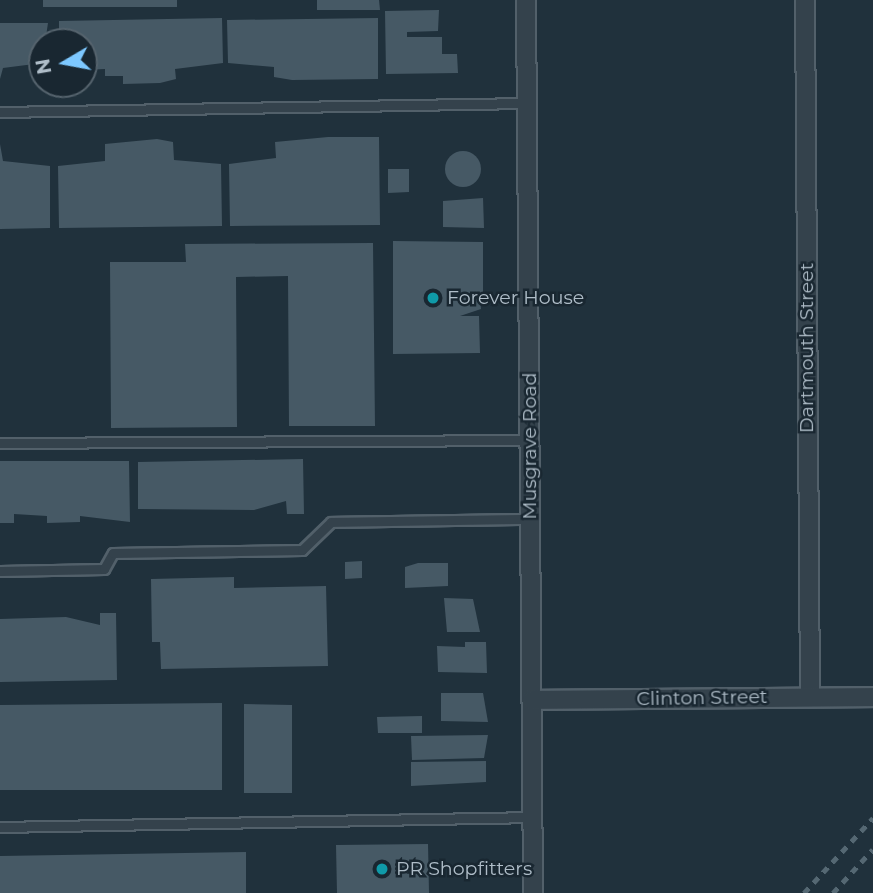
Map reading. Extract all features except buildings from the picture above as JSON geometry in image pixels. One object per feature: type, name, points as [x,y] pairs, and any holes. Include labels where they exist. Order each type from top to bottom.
[{"type":"street","name":"Musgrave Road","points":[[526,0],[533,893]]},
{"type":"street","name":"Dartmouth Street","points":[[805,0],[810,696]]},
{"type":"street","name":"Clinton Street","points":[[532,700],[873,697]]},
{"type":"lane","points":[[0,112],[527,103]]},
{"type":"lane","points":[[0,443],[530,440]]},
{"type":"lane","points":[[0,571],[104,569],[113,553],[302,550],[331,522],[530,519]]},
{"type":"lane","points":[[0,827],[533,817]]},
{"type":"railway","points":[[804,893],[873,818]]},
{"type":"railway","points":[[833,893],[873,849]]},
{"type":"place","name":"Forever House","points":[[433,298]]},
{"type":"place","name":"PR Shopfitters","points":[[382,869]]}]
